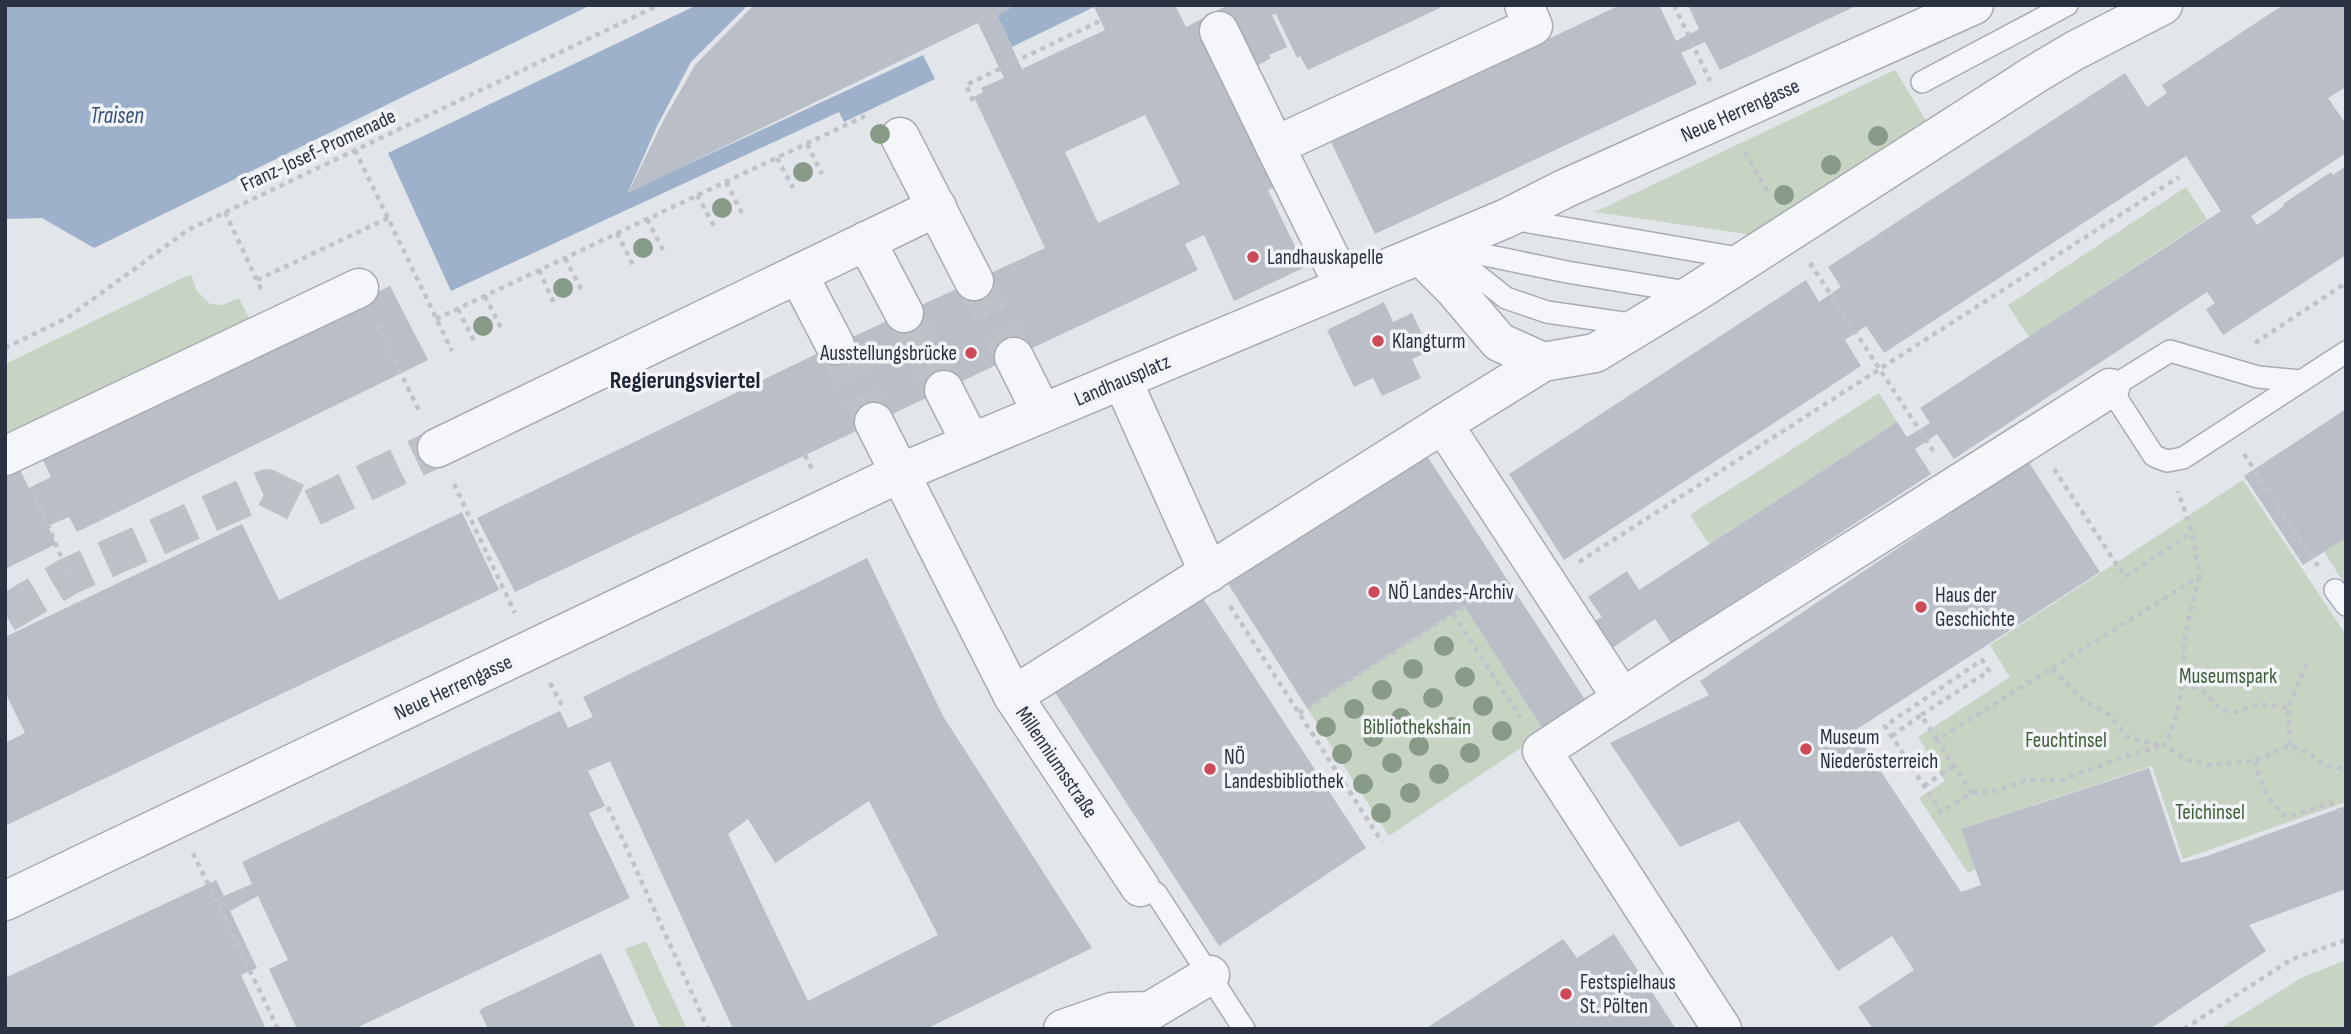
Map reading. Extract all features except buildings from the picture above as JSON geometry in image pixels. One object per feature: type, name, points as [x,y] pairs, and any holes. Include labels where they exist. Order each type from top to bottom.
[{"type":"street","points":[[1275,146],[1533,26],[1524,5]]},
{"type":"street","name":"Neue Herrengasse","points":[[1430,251],[1974,5]]},
{"type":"street","points":[[1013,696],[1543,362],[1595,353],[1642,326],[2046,68],[2163,5]]},
{"type":"street","points":[[1212,17],[1344,286]]},
{"type":"street","points":[[888,124],[937,207],[974,281]]},
{"type":"street","points":[[437,448],[937,207]]},
{"type":"street","points":[[866,241],[904,313]]},
{"type":"street","points":[[1430,251],[1454,289],[1499,342],[1543,362]]},
{"type":"street","name":"Landhausplatz","points":[[900,473],[1430,251]]},
{"type":"street","points":[[798,274],[835,345]]},
{"type":"street","points":[[11,453],[359,288]]},
{"type":"street","points":[[1014,357],[1042,413]]},
{"type":"street","points":[[1122,380],[1209,573]]},
{"type":"street","points":[[1722,1029],[1542,751],[2110,388]]},
{"type":"street","points":[[944,390],[971,443]]},
{"type":"street","name":"Millenniumsstraße","points":[[874,422],[1013,696],[1140,887]]},
{"type":"street","points":[[1443,424],[1622,698]]},
{"type":"street","name":"Neue Herrengasse","points":[[5,901],[900,473]]},
{"type":"street","points":[[1063,1029],[1112,1012],[1150,1011],[1210,975]]},
{"type":"lane","points":[[1922,82],[2067,5]]},
{"type":"lane","points":[[1507,218],[1744,260]]},
{"type":"lane","points":[[1430,251],[1694,293]]},
{"type":"lane","points":[[1430,251],[1506,298],[1547,312],[1642,326]]},
{"type":"lane","points":[[2301,381],[2259,377],[2170,351],[2110,388],[2154,456],[2168,461],[2183,458],[2346,352]]},
{"type":"lane","name":"Millenniumsstraße","points":[[1140,887],[1156,893],[1244,1029]]},
{"type":"path","name":"Franz-Josef-Promenade","points":[[5,348],[67,318],[188,230],[659,5]]},
{"type":"path","points":[[1674,5],[1726,116],[1789,231],[1956,485]]},
{"type":"path","points":[[974,101],[966,85],[1101,21]]},
{"type":"path","points":[[436,319],[807,144],[888,124]]},
{"type":"path","points":[[807,144],[822,174]]},
{"type":"path","points":[[355,150],[452,351]]},
{"type":"path","points":[[777,158],[793,188]]},
{"type":"path","points":[[1571,556],[1577,564],[2179,177]]},
{"type":"path","points":[[726,182],[742,213]]},
{"type":"path","points":[[697,195],[714,226]]},
{"type":"path","points":[[225,212],[266,299]]},
{"type":"path","points":[[257,280],[388,218]]},
{"type":"path","points":[[648,219],[663,250]]},
{"type":"path","points":[[617,233],[633,265]]},
{"type":"path","points":[[565,258],[581,289]]},
{"type":"path","points":[[539,270],[554,303]]},
{"type":"path","points":[[2220,367],[2346,283]]},
{"type":"path","points":[[359,288],[532,649],[562,705]]},
{"type":"path","points":[[485,296],[501,328]]},
{"type":"path","points":[[458,309],[474,341]]},
{"type":"path","points":[[2032,436],[2125,577],[2192,532]]},
{"type":"path","points":[[11,453],[69,576]]},
{"type":"path","points":[[1892,736],[1989,671],[1982,660],[1885,726],[1941,812],[1972,793],[1994,791],[2026,780],[2061,780],[2164,745],[2174,728],[2183,683],[2185,638],[2200,576],[2192,532],[2168,461]]},
{"type":"path","points":[[2255,469],[2314,559]]},
{"type":"path","points":[[1209,573],[1381,842]]},
{"type":"path","points":[[1937,740],[2200,576]]},
{"type":"path","points":[[1299,713],[1507,579]]},
{"type":"path","points":[[1453,614],[1542,751]]},
{"type":"path","points":[[2290,745],[2287,708],[2308,660]]},
{"type":"path","points":[[2052,669],[2084,701],[2109,715],[2129,738],[2164,745],[2188,760],[2209,765],[2255,761],[2290,745],[2310,754],[2326,766],[2346,769]]},
{"type":"path","points":[[2183,683],[2203,691],[2221,710],[2236,712],[2260,704],[2287,708]]},
{"type":"path","points":[[1921,715],[1972,793]]},
{"type":"path","points":[[2255,761],[2261,784],[2278,810],[2288,817],[2330,803],[2344,815],[2346,821]]},
{"type":"path","points":[[1924,786],[1954,766]]},
{"type":"path","points":[[608,807],[708,1029]]},
{"type":"path","points":[[177,819],[278,1029]]},
{"type":"path","points":[[2184,1029],[2292,959],[2346,940]]},
{"type":"green space","points":[[1895,70],[1926,120],[1753,235],[1595,212]]},
{"type":"green space","points":[[2186,187],[2207,219],[2029,337],[2008,305]]},
{"type":"green space","points":[[191,274],[197,291],[210,304],[223,305],[239,298],[252,324],[5,439],[5,364]]},
{"type":"green space","points":[[1879,393],[1897,422],[1709,544],[1690,515]]},
{"type":"green space","name":"Museumspark","points":[[2243,480],[2346,635],[2346,802],[2183,859],[2152,766],[1961,829],[1976,869],[1968,873],[1919,798],[1945,781],[1918,737],[2010,677],[1990,645]]},
{"type":"green space","points":[[2346,538],[2346,586],[2324,552]]},
{"type":"green space","name":"Bibliothekshain","points":[[1464,606],[1545,732],[1389,836],[1307,708]]},
{"type":"green space","points":[[646,941],[687,1029],[661,1029],[625,949]]},
{"type":"green space","points":[[2346,960],[2346,1029],[2219,1029],[2303,977]]},
{"type":"water","name":"Traisen","points":[[5,5],[591,5],[94,248],[42,218],[5,219]]},
{"type":"water","points":[[697,5],[748,5],[691,62],[658,124],[628,192],[923,55],[935,79],[844,122],[839,112],[451,291],[388,153]]},
{"type":"water","points":[[1016,5],[1098,5],[1012,47],[997,15]]},
{"type":"tunnel","points":[[974,281],[1014,357]]},
{"type":"tunnel","points":[[904,313],[944,390]]},
{"type":"tunnel","points":[[835,345],[874,422]]},
{"type":"tunnel","points":[[5,614],[69,576],[267,488],[310,509],[437,448]]},
{"type":"place","name":"Landhauskapelle","points":[[1253,257]]},
{"type":"place","name":"Klangturm","points":[[1378,341]]},
{"type":"place","name":"Ausstellungsbrücke","points":[[971,353]]},
{"type":"place","name":"NÖ Landes-Archiv","points":[[1374,592]]},
{"type":"place","name":"Haus der Geschichte","points":[[1921,607]]},
{"type":"place","name":"Museum Niederösterreich","points":[[1806,749]]},
{"type":"place","name":"NÖ Landesbibliothek","points":[[1210,769]]},
{"type":"place","name":"Festspielhaus St. Pölten","points":[[1566,994]]},
{"type":"district","name":"Regierungsviertel","points":[[685,380]]},
{"type":"park label","name":"Feuchtinsel","points":[[2066,740]]},
{"type":"park label","name":"Teichinsel","points":[[2210,812]]}]
